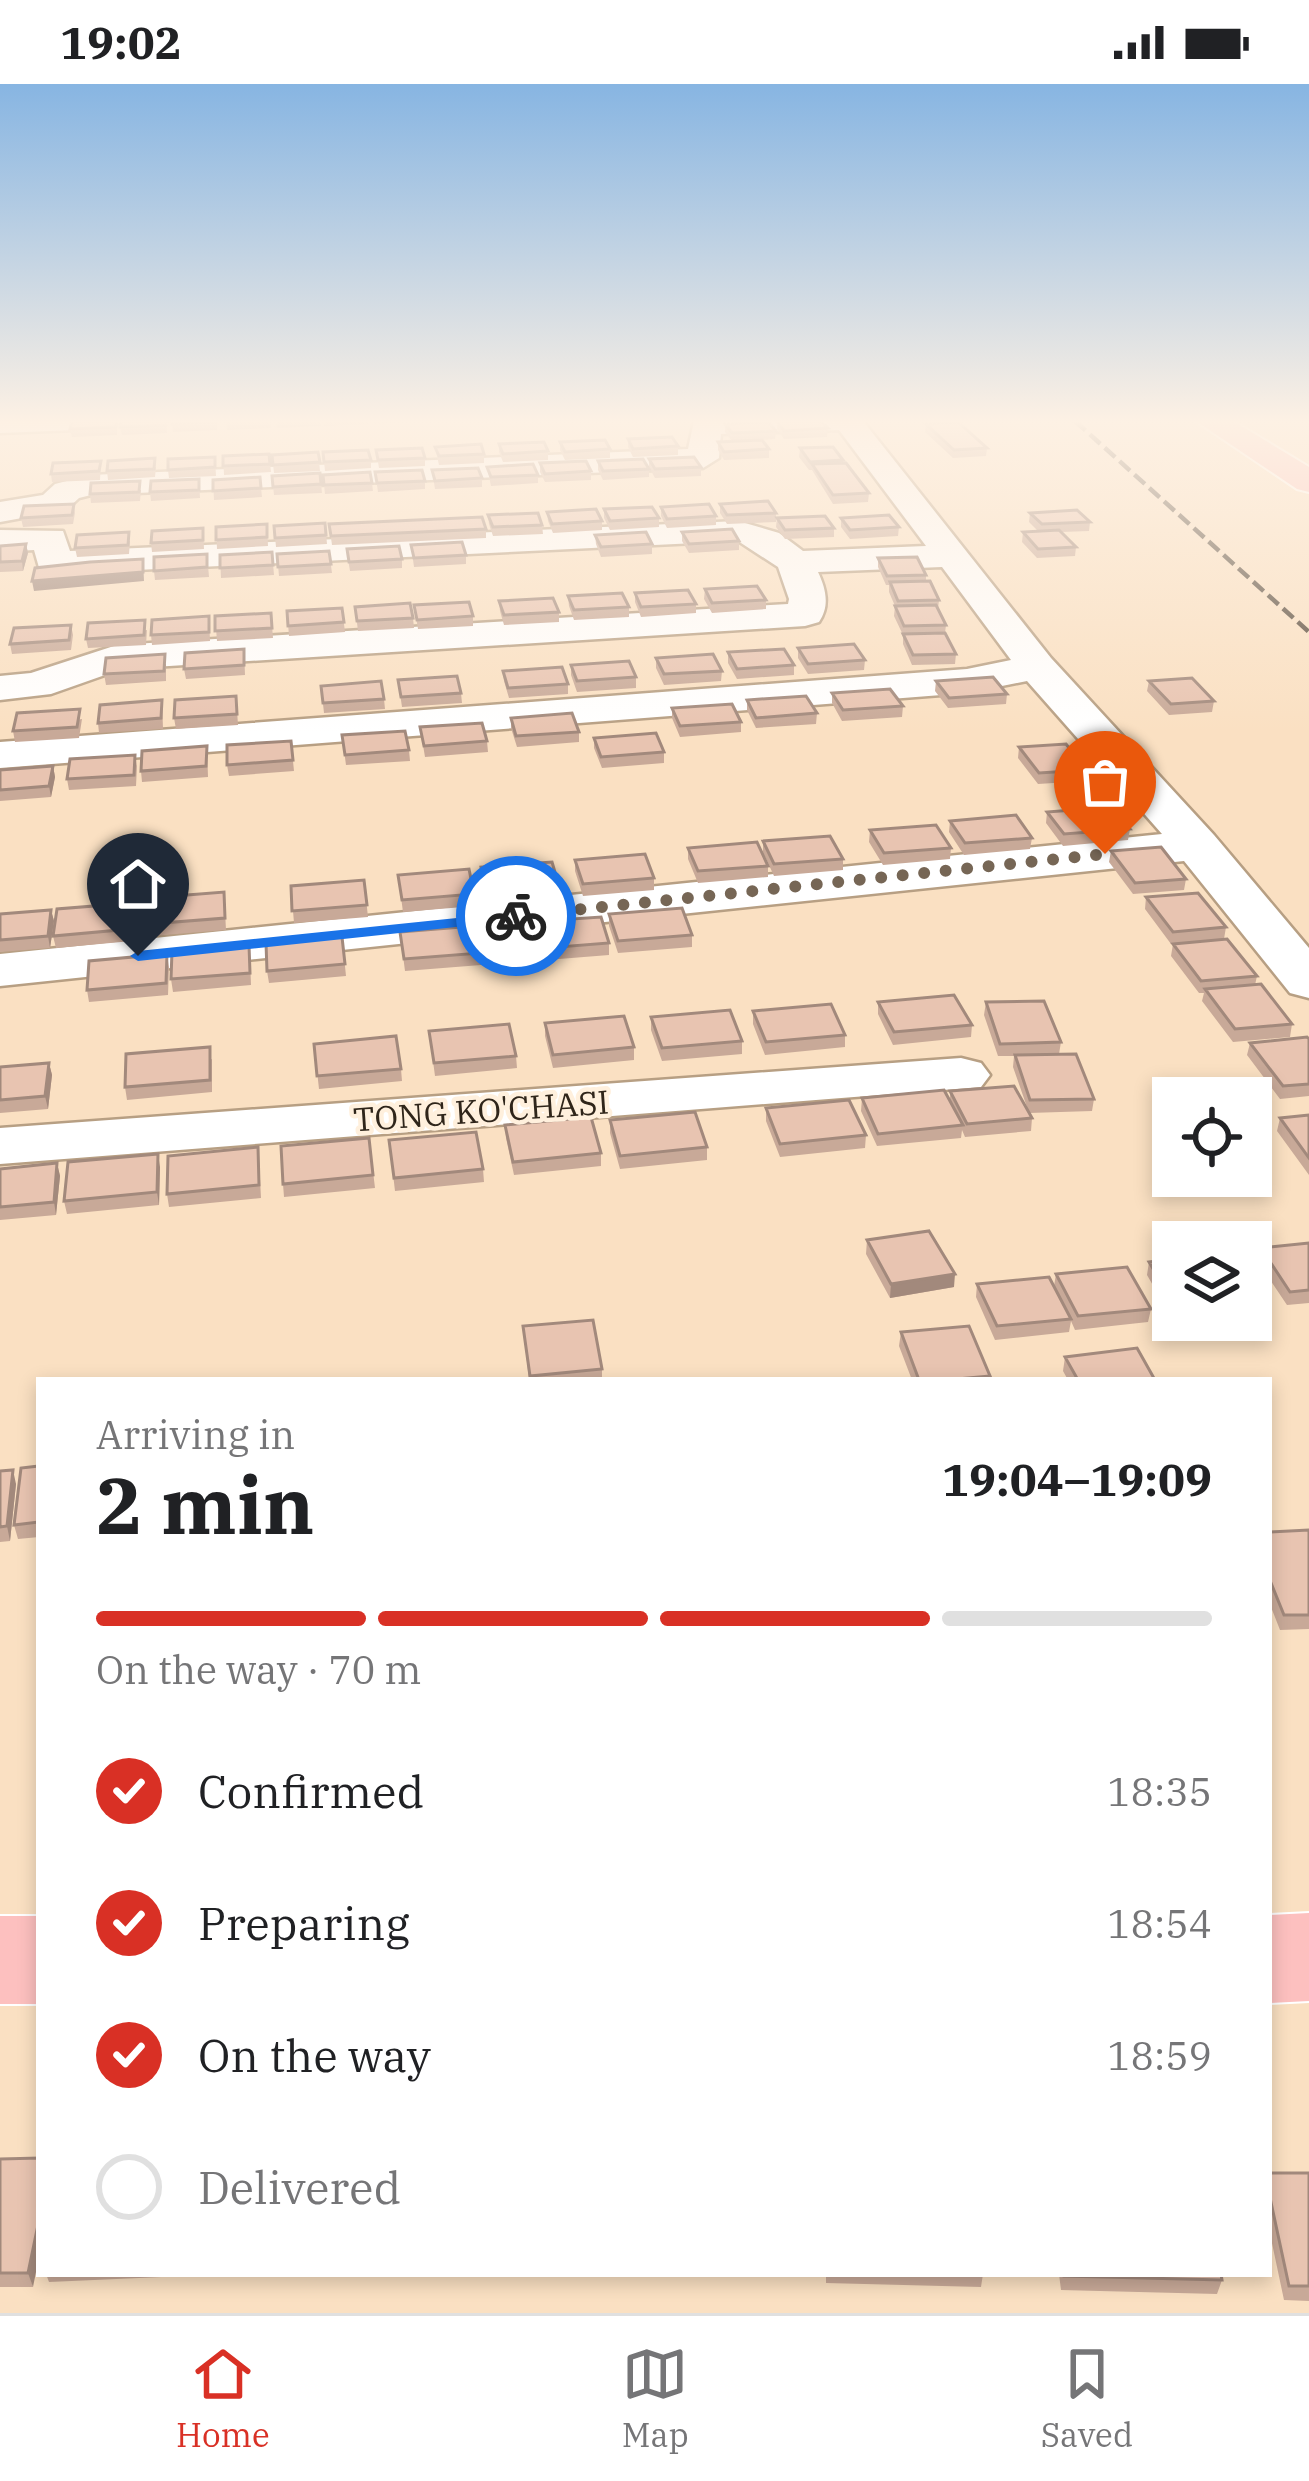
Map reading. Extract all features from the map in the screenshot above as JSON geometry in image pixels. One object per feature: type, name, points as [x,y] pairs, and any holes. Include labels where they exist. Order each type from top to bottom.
[{"type":"main road","points":[[1272,1959],[1309,1957]]},
{"type":"main road","points":[[0,1960],[36,1960]]},
{"type":"street","points":[[930,525],[1037,668],[1197,845],[1309,982]]},
{"type":"street","points":[[0,541],[51,538],[53,563],[738,531],[757,534],[797,562],[954,556]]},
{"type":"street","points":[[0,688],[36,685],[117,657],[805,614],[808,603],[797,562]]},
{"type":"street","points":[[0,755],[967,681],[1037,668]]},
{"type":"street","points":[[0,970],[1197,845]]},
{"type":"street","name":"TONG KO'CHASI","points":[[0,1145],[962,1075]]},
{"type":"building","points":[[267,525],[267,537],[216,540],[216,527]]},
{"type":"building","points":[[325,525],[326,535],[275,538],[274,526]]},
{"type":"building","points":[[329,525],[485,525],[486,529],[331,536]]},
{"type":"building","points":[[782,525],[834,528],[785,530]]},
{"type":"building","points":[[846,525],[899,527],[850,530]]},
{"type":"building","points":[[203,528],[203,540],[151,543],[152,531]]},
{"type":"building","points":[[732,529],[739,541],[689,544],[682,532]]},
{"type":"building","points":[[1059,530],[1076,547],[1038,549],[1023,532]]},
{"type":"building","points":[[129,532],[128,545],[75,548],[77,535]]},
{"type":"building","points":[[646,532],[652,544],[601,547],[595,535]]},
{"type":"building","points":[[462,542],[466,555],[414,558],[411,545]]},
{"type":"building","points":[[26,544],[22,561],[0,562],[0,546]]},
{"type":"building","points":[[399,546],[402,559],[349,562],[347,549]]},
{"type":"building","points":[[329,551],[331,564],[278,567],[277,554]]},
{"type":"building","points":[[272,552],[273,565],[220,568],[220,555]]},
{"type":"building","points":[[207,554],[207,567],[154,571],[154,557]]},
{"type":"building","points":[[917,557],[926,575],[887,576],[878,558]]},
{"type":"building","points":[[143,559],[143,572],[32,581],[35,568]]},
{"type":"building","points":[[930,581],[939,600],[898,601],[890,582]]},
{"type":"building","points":[[757,586],[766,600],[712,603],[705,589]]},
{"type":"building","points":[[688,590],[696,604],[641,607],[635,593]]},
{"type":"building","points":[[622,593],[629,607],[574,610],[568,596]]},
{"type":"building","points":[[553,598],[559,612],[504,615],[499,601]]},
{"type":"building","points":[[469,602],[473,616],[417,620],[414,605]]},
{"type":"building","points":[[410,603],[413,618],[357,621],[355,607]]},
{"type":"building","points":[[936,605],[946,625],[904,626],[895,606]]},
{"type":"building","points":[[342,608],[344,622],[288,626],[287,611]]},
{"type":"building","points":[[271,613],[272,628],[215,631],[215,616]]},
{"type":"building","points":[[209,616],[209,632],[151,635],[152,620]]},
{"type":"building","points":[[145,620],[144,635],[86,639],[88,623]]},
{"type":"building","points":[[71,625],[69,640],[10,644],[14,628]]},
{"type":"building","points":[[945,633],[956,654],[913,655],[903,634]]},
{"type":"building","points":[[854,644],[865,660],[808,664],[798,648]]},
{"type":"building","points":[[244,649],[244,665],[184,669],[185,653]]},
{"type":"building","points":[[784,649],[794,665],[737,669],[728,652]]},
{"type":"building","points":[[165,654],[164,671],[104,674],[106,658]]},
{"type":"building","points":[[713,654],[722,671],[664,674],[656,658]]},
{"type":"building","points":[[629,661],[636,677],[577,681],[571,665]]},
{"type":"building","points":[[562,667],[568,684],[508,688],[503,671]]},
{"type":"building","points":[[457,676],[461,693],[401,697],[398,680]]},
{"type":"building","points":[[993,677],[1007,694],[949,698],[936,681]]},
{"type":"building","points":[[1192,678],[1214,701],[1171,704],[1149,681]]},
{"type":"building","points":[[381,681],[384,699],[323,703],[321,686]]},
{"type":"building","points":[[890,689],[903,706],[843,710],[832,693]]},
{"type":"building","points":[[236,696],[237,714],[174,718],[175,700]]},
{"type":"building","points":[[806,696],[817,713],[756,718],[747,700]]},
{"type":"building","points":[[162,700],[161,718],[98,723],[100,705]]},
{"type":"building","points":[[732,704],[741,722],[680,726],[672,708]]},
{"type":"building","points":[[80,709],[77,727],[13,731],[17,713]]},
{"type":"building","points":[[572,713],[579,732],[516,736],[511,718]]},
{"type":"building","points":[[482,723],[487,741],[424,746],[420,727]]},
{"type":"building","points":[[405,731],[409,750],[345,755],[342,735]]},
{"type":"building","points":[[656,733],[664,752],[601,757],[594,738]]},
{"type":"building","points":[[291,741],[293,760],[227,765],[227,745]]},
{"type":"building","points":[[1066,744],[1086,770],[1039,773],[1019,747]]},
{"type":"building","points":[[207,746],[206,766],[141,771],[142,751]]},
{"type":"building","points":[[135,755],[134,775],[67,779],[70,759]]},
{"type":"building","points":[[53,766],[49,786],[0,790],[0,770]]},
{"type":"building","points":[[1112,807],[1130,829],[1064,834],[1047,812]]},
{"type":"building","points":[[1016,815],[1032,838],[965,843],[950,821]]},
{"type":"building","points":[[936,825],[951,848],[884,853],[870,830]]},
{"type":"building","points":[[830,836],[843,859],[774,864],[763,841]]},
{"type":"building","points":[[757,842],[768,866],[698,871],[688,848]]},
{"type":"building","points":[[1161,847],[1186,879],[1135,883],[1111,851]]},
{"type":"building","points":[[645,854],[654,878],[583,884],[575,860]]},
{"type":"building","points":[[552,862],[559,886],[487,892],[481,867]]},
{"type":"building","points":[[469,869],[474,894],[402,900],[398,875]]},
{"type":"building","points":[[364,880],[367,905],[292,911],[291,886]]},
{"type":"building","points":[[224,892],[225,918],[149,924],[150,898]]},
{"type":"building","points":[[1198,893],[1226,927],[1173,932],[1146,897]]},
{"type":"building","points":[[132,903],[130,929],[53,936],[57,909]]},
{"type":"building","points":[[682,908],[692,935],[618,941],[609,914]]},
{"type":"building","points":[[51,910],[48,936],[0,940],[0,914]]},
{"type":"building","points":[[601,917],[609,943],[534,949],[527,922]]},
{"type":"building","points":[[474,926],[481,953],[404,959],[400,932]]},
{"type":"building","points":[[342,937],[345,964],[267,971],[266,943]]},
{"type":"building","points":[[1227,939],[1257,976],[1201,981],[1173,944]]},
{"type":"building","points":[[249,945],[250,973],[171,979],[172,951]]},
{"type":"building","points":[[167,954],[166,983],[87,990],[89,961]]},
{"type":"building","points":[[1261,984],[1292,1024],[1235,1029],[1205,989]]},
{"type":"building","points":[[954,995],[972,1025],[894,1032],[878,1002]]},
{"type":"building","points":[[1044,1001],[1061,1042],[1000,1044],[986,1002]]},
{"type":"building","points":[[831,1004],[845,1035],[766,1042],[753,1011]]},
{"type":"building","points":[[730,1010],[742,1041],[662,1048],[651,1017]]},
{"type":"building","points":[[624,1016],[634,1047],[553,1055],[545,1023]]},
{"type":"building","points":[[509,1024],[516,1056],[434,1063],[429,1031]]},
{"type":"building","points":[[396,1036],[401,1069],[317,1076],[314,1044]]},
{"type":"building","points":[[1307,1037],[1309,1084],[1283,1086],[1250,1043]]},
{"type":"building","points":[[210,1047],[210,1080],[125,1087],[126,1054]]},
{"type":"building","points":[[1076,1054],[1094,1099],[1030,1100],[1015,1055]]},
{"type":"building","points":[[49,1063],[45,1096],[0,1100],[0,1067]]},
{"type":"building","points":[[1014,1086],[1032,1118],[967,1124],[950,1091]]},
{"type":"building","points":[[944,1090],[963,1125],[878,1134],[862,1098]]},
{"type":"building","points":[[849,1100],[866,1135],[780,1144],[766,1108]]},
{"type":"building","points":[[695,1112],[707,1147],[620,1156],[610,1120]]},
{"type":"building","points":[[1309,1115],[1309,1158],[1280,1118]]},
{"type":"building","points":[[591,1117],[601,1153],[513,1162],[505,1125]]},
{"type":"building","points":[[476,1132],[483,1169],[394,1178],[389,1140]]},
{"type":"building","points":[[369,1138],[373,1175],[283,1184],[281,1146]]},
{"type":"building","points":[[258,1147],[259,1185],[167,1194],[168,1156]]},
{"type":"building","points":[[158,1154],[157,1192],[64,1201],[68,1162]]},
{"type":"building","points":[[57,1163],[54,1202],[0,1207],[0,1169]]},
{"type":"building","points":[[929,1231],[955,1274],[891,1284],[867,1240]]},
{"type":"building","points":[[1309,1243],[1309,1290],[1290,1292],[1272,1265],[1272,1247]]},
{"type":"building","points":[[1127,1267],[1151,1309],[1078,1316],[1056,1274]]},
{"type":"building","points":[[1049,1277],[1071,1319],[997,1326],[977,1284]]},
{"type":"building","points":[[593,1320],[602,1369],[530,1376],[523,1326]]},
{"type":"building","points":[[969,1326],[990,1376],[918,1377],[901,1332]]},
{"type":"building","points":[[1137,1348],[1153,1377],[1076,1377],[1065,1357]]},
{"type":"building","points":[[36,1466],[36,1522],[14,1525],[21,1468]]},
{"type":"building","points":[[13,1470],[7,1526],[0,1527],[0,1471]]},
{"type":"building","points":[[1309,1530],[1309,1615],[1284,1615],[1272,1585],[1272,1532]]},
{"type":"building","points":[[36,2158],[36,2234],[28,2273],[0,2273],[0,2159]]},
{"type":"building","points":[[1272,2173],[1309,2173],[1309,2286],[1289,2286],[1272,2207]]},
{"type":"building","points":[[1104,2277],[1222,2277],[1222,2280]]},
{"type":"railway","points":[[1190,525],[1309,632]]},
{"type":"way so far","points":[[516,916],[1105,854]]},
{"type":"route","points":[[138,956],[516,916]]}]
